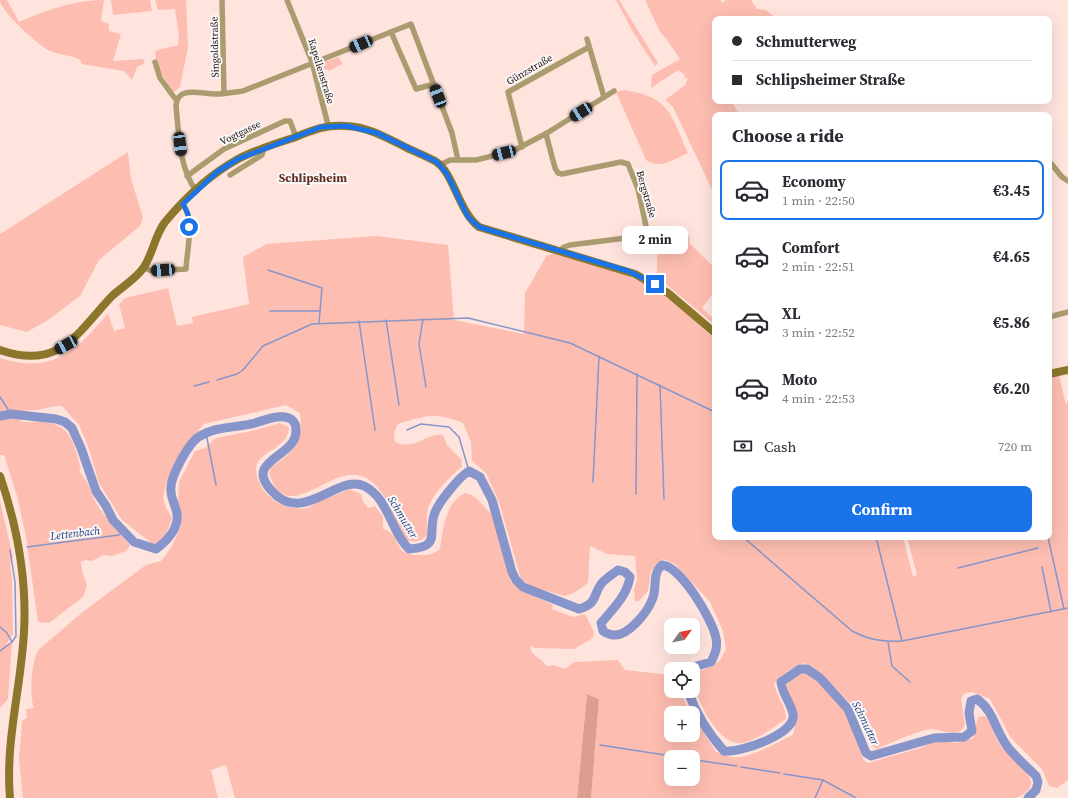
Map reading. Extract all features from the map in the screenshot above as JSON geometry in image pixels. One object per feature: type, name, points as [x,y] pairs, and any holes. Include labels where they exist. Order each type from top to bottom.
[{"type":"street","name":"Singoldstraße","points":[[222,0],[224,93]]},
{"type":"street","name":"Kapellenstraße","points":[[287,0],[312,62],[328,126]]},
{"type":"street","points":[[176,100],[183,93],[190,91],[224,93],[243,91],[312,62],[344,52],[411,24],[452,133],[458,160]]},
{"type":"street","points":[[391,32],[416,89],[434,84]]},
{"type":"street","points":[[587,39],[604,97]]},
{"type":"street","name":"Günzstraße","points":[[522,147],[508,92],[589,47]]},
{"type":"street","points":[[155,62],[160,78],[176,100],[182,157],[187,176],[196,191]]},
{"type":"street","points":[[440,165],[446,160],[476,160],[522,147],[546,134],[614,91]]},
{"type":"street","name":"Vogtgasse","points":[[187,176],[224,149],[285,121],[290,121],[296,137]]},
{"type":"street","points":[[0,350],[19,355],[33,356],[52,352],[66,345],[78,336],[113,296],[144,268],[160,229],[196,191],[229,164],[264,148],[328,126],[347,126],[369,130],[433,160],[440,165],[468,217],[479,227],[628,271],[653,283],[668,293],[712,330]]},
{"type":"street","name":"Bergstraße","points":[[546,134],[555,168],[558,173],[562,174],[621,162],[628,164],[638,190],[646,226],[642,233],[634,236],[570,245],[564,247],[560,251]]},
{"type":"street","points":[[230,175],[262,154],[264,148]]},
{"type":"street","points":[[1052,165],[1062,177],[1068,181]]},
{"type":"street","points":[[144,268],[152,271],[186,269],[189,227],[188,214],[183,204]]},
{"type":"street","points":[[1052,316],[1068,312]]},
{"type":"street","points":[[1052,373],[1068,370]]},
{"type":"street","points":[[0,476],[7,497],[19,548],[23,585],[24,632],[8,755],[10,798]]},
{"type":"shaded area","points":[[0,0],[7,0],[19,22],[61,6],[93,0],[104,0],[101,21],[109,24],[109,31],[121,34],[113,61],[143,59],[145,63],[137,67],[132,80],[124,71],[82,64],[77,58],[50,51],[29,36],[13,20],[6,12]]},
{"type":"shaded area","points":[[111,0],[150,0],[152,11],[113,15]]},
{"type":"shaded area","points":[[155,0],[186,0],[188,47],[180,87],[173,93],[157,66],[155,51],[178,45],[179,37],[175,9],[158,10]]},
{"type":"shaded area","points":[[616,0],[619,0],[658,63],[655,66],[634,34]]},
{"type":"shaded area","points":[[645,0],[721,0],[721,3],[726,0],[751,0],[757,9],[766,10],[773,16],[712,16],[712,104],[733,104],[738,112],[712,112],[712,190],[673,107],[665,100],[685,85],[688,79],[678,70],[651,88],[652,75],[680,59],[660,32]]},
{"type":"shaded area","points":[[339,57],[342,64],[329,71],[327,69],[319,72],[317,64]]},
{"type":"shaded area","points":[[624,90],[640,93],[651,97],[660,103],[673,118],[688,153],[662,164],[651,163],[646,160],[616,92]]},
{"type":"shaded area","points":[[128,152],[131,179],[143,217],[140,226],[99,260],[80,296],[48,320],[27,332],[0,325],[0,234]]},
{"type":"shaded area","points":[[689,235],[690,244],[712,265],[712,297],[711,296],[702,308],[712,317],[712,322],[661,280],[657,279],[657,237]]},
{"type":"shaded area","points":[[376,236],[448,245],[454,320],[524,334],[525,293],[547,255],[554,254],[596,265],[636,279],[668,298],[712,336],[712,540],[904,540],[913,577],[917,575],[908,540],[1052,540],[1052,377],[1059,375],[1066,405],[1068,400],[1068,780],[1057,788],[1049,786],[1042,769],[1011,738],[990,699],[972,692],[965,693],[961,698],[965,725],[959,732],[950,733],[935,729],[925,730],[877,749],[871,745],[851,704],[822,675],[811,666],[804,663],[788,671],[774,683],[786,714],[786,719],[754,739],[742,743],[735,743],[728,739],[715,728],[698,698],[700,698],[700,671],[713,666],[721,659],[726,649],[723,631],[710,602],[675,564],[663,559],[651,571],[648,591],[639,601],[635,601],[634,589],[637,580],[635,556],[607,554],[590,546],[588,583],[574,593],[565,596],[533,587],[521,579],[499,502],[486,473],[472,461],[471,442],[463,423],[445,417],[431,416],[408,421],[398,424],[394,432],[395,442],[402,444],[415,443],[437,435],[443,435],[447,445],[461,459],[462,467],[442,486],[430,504],[427,516],[428,534],[421,540],[416,542],[406,540],[379,489],[364,477],[353,475],[342,477],[297,495],[287,496],[278,491],[269,474],[271,467],[292,451],[299,439],[301,423],[300,413],[286,405],[204,424],[181,451],[166,484],[163,498],[166,508],[172,518],[166,533],[161,540],[154,545],[122,520],[99,483],[88,446],[79,425],[62,406],[26,410],[20,421],[53,424],[60,427],[70,437],[81,468],[79,471],[85,479],[98,506],[130,545],[126,551],[112,556],[103,555],[92,561],[86,560],[81,562],[82,571],[87,585],[83,597],[49,623],[38,622],[26,537],[17,496],[4,455],[0,455],[0,358],[18,363],[34,363],[49,361],[62,356],[74,348],[97,327],[108,313],[114,331],[125,328],[119,304],[125,298],[168,288],[177,326],[193,323],[192,317],[249,304],[243,257],[267,244]]},
{"type":"shaded area","points":[[280,423],[289,427],[288,435],[284,441],[261,458],[257,464],[256,470],[258,479],[267,494],[281,504],[298,509],[307,508],[349,489],[361,494],[363,501],[368,508],[375,506],[383,517],[383,529],[393,535],[400,549],[411,554],[428,555],[433,554],[440,549],[446,517],[453,503],[458,497],[465,493],[474,496],[493,514],[511,582],[518,588],[553,605],[552,609],[573,617],[585,614],[594,632],[593,638],[574,649],[535,648],[531,645],[532,652],[542,660],[546,666],[554,665],[565,669],[574,662],[618,660],[625,670],[664,674],[664,698],[683,698],[687,706],[664,706],[664,742],[700,742],[700,727],[716,752],[729,757],[738,757],[746,756],[762,750],[793,735],[797,716],[785,688],[794,677],[801,673],[808,672],[846,711],[863,759],[868,763],[920,748],[938,740],[955,743],[973,738],[978,717],[985,716],[990,722],[999,743],[1026,772],[1030,779],[1031,785],[1026,792],[1016,798],[591,798],[599,699],[587,694],[577,798],[235,798],[226,765],[211,770],[218,798],[23,798],[19,759],[22,721],[27,718],[26,709],[34,708],[32,702],[32,679],[34,663],[38,650],[84,611],[146,565],[161,561],[171,548],[181,526],[178,499],[179,482],[195,451],[205,448],[216,438],[252,431]]},
{"type":"shaded area","points":[[0,501],[13,557],[10,563],[12,579],[13,634],[6,645],[12,642],[8,699],[0,708]]},
{"type":"shaded area","points":[[587,694],[599,699],[591,798],[577,798]]},
{"type":"waterway","points":[[268,270],[322,288],[319,323]]},
{"type":"waterway","points":[[270,311],[320,311]]},
{"type":"waterway","points":[[217,380],[237,374],[243,370],[263,346],[312,324],[468,318],[570,343],[712,411]]},
{"type":"waterway","points":[[423,319],[419,344],[426,387]]},
{"type":"waterway","points":[[386,320],[399,405]]},
{"type":"waterway","points":[[359,321],[375,430]]},
{"type":"waterway","points":[[593,482],[599,356]]},
{"type":"waterway","points":[[636,494],[637,374]]},
{"type":"waterway","points":[[194,386],[209,382]]},
{"type":"waterway","points":[[660,385],[664,499]]},
{"type":"waterway","points":[[0,397],[11,414]]},
{"type":"waterway","name":"Schmutter","points":[[0,416],[11,414],[56,419],[65,422],[72,428],[81,448],[96,491],[113,520],[134,542],[156,549],[168,538],[176,524],[177,514],[171,491],[171,485],[176,469],[191,445],[200,436],[213,430],[248,425],[280,417],[289,418],[296,426],[294,440],[273,459],[263,471],[264,479],[270,489],[282,500],[294,503],[307,502],[342,486],[354,484],[364,486],[379,498],[398,534],[409,549],[426,546],[431,538],[436,510],[454,485],[469,471],[480,477],[492,500],[512,572],[516,580],[523,587],[579,609],[592,602],[601,584],[618,570],[625,572],[630,577],[626,590],[614,608],[601,623],[603,631],[611,635],[625,632],[631,628],[646,611],[654,595],[657,573],[662,565],[670,568],[678,574],[687,584],[703,608],[714,630],[717,641],[716,650],[711,662],[700,665]]},
{"type":"waterway","points":[[407,430],[421,424],[449,427],[459,437],[469,471]]},
{"type":"waterway","points":[[206,433],[216,485]]},
{"type":"waterway","name":"Lettenbach","points":[[27,547],[119,535],[123,532]]},
{"type":"waterway","points":[[746,540],[852,631],[876,640],[902,641],[1068,608]]},
{"type":"waterway","points":[[877,540],[902,641]]},
{"type":"waterway","points":[[1049,540],[1064,609]]},
{"type":"waterway","points":[[958,568],[1038,548]]},
{"type":"waterway","name":"Lettenbach","points":[[0,651],[12,642],[16,636],[15,582],[10,550]]},
{"type":"waterway","points":[[1042,567],[1051,612]]},
{"type":"waterway","name":"Lettenbach","points":[[0,627],[7,633],[12,642]]},
{"type":"waterway","points":[[888,642],[892,666],[910,682]]},
{"type":"waterway","name":"Schmutter","points":[[691,698],[703,723],[724,751],[742,749],[766,741],[777,735],[792,721],[793,714],[783,691],[781,682],[800,669],[807,669],[820,678],[848,709],[866,753],[871,756],[934,738],[964,737],[972,731],[969,713],[971,701],[977,699],[983,704],[991,715],[1007,746],[1036,776],[1038,782],[1036,790],[1028,798]]},
{"type":"waterway","points":[[600,745],[664,755]]},
{"type":"waterway","points":[[700,761],[737,766]]},
{"type":"waterway","points":[[741,767],[780,773]]},
{"type":"waterway","points":[[784,774],[823,780],[856,798]]},
{"type":"waterway","points":[[815,798],[823,780]]},
{"type":"district","name":"Schlipsheim","points":[[313,178]]},
{"type":"route","points":[[189,227],[188,214],[183,204],[217,172],[229,164],[254,152],[321,127],[360,127],[377,133],[437,162],[447,174],[468,217],[479,227],[628,271],[655,284]]}]
